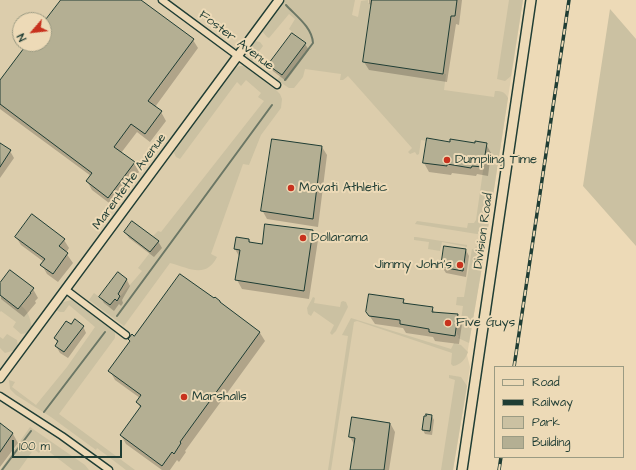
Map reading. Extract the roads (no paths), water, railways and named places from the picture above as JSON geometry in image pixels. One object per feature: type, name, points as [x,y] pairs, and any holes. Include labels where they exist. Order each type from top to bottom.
[{"type":"main road","name":"Division Road","points":[[463,468],[531,0]]},
{"type":"street","name":"Foster Avenue","points":[[162,0],[277,85]]},
{"type":"street","name":"Marentette Avenue","points":[[0,378],[279,0]]},
{"type":"street","points":[[65,289],[126,335]]},
{"type":"street","points":[[0,396],[62,436],[109,470]]},
{"type":"waterway","points":[[285,80],[313,43],[307,27],[286,5]]},
{"type":"waterway","points":[[117,316],[272,105]]},
{"type":"waterway","points":[[44,412],[105,332]]},
{"type":"waterway","points":[[2,470],[31,431]]},
{"type":"railway","points":[[514,366],[569,0]]},
{"type":"railway","points":[[499,470],[501,458]]},
{"type":"place","name":"Dumpling Time","points":[[447,160]]},
{"type":"place","name":"Movati Athletic","points":[[291,188]]},
{"type":"place","name":"Dollarama","points":[[303,238]]},
{"type":"place","name":"Jimmy John's","points":[[460,265]]},
{"type":"place","name":"Five Guys","points":[[448,323]]},
{"type":"place","name":"Marshalls","points":[[184,397]]}]
